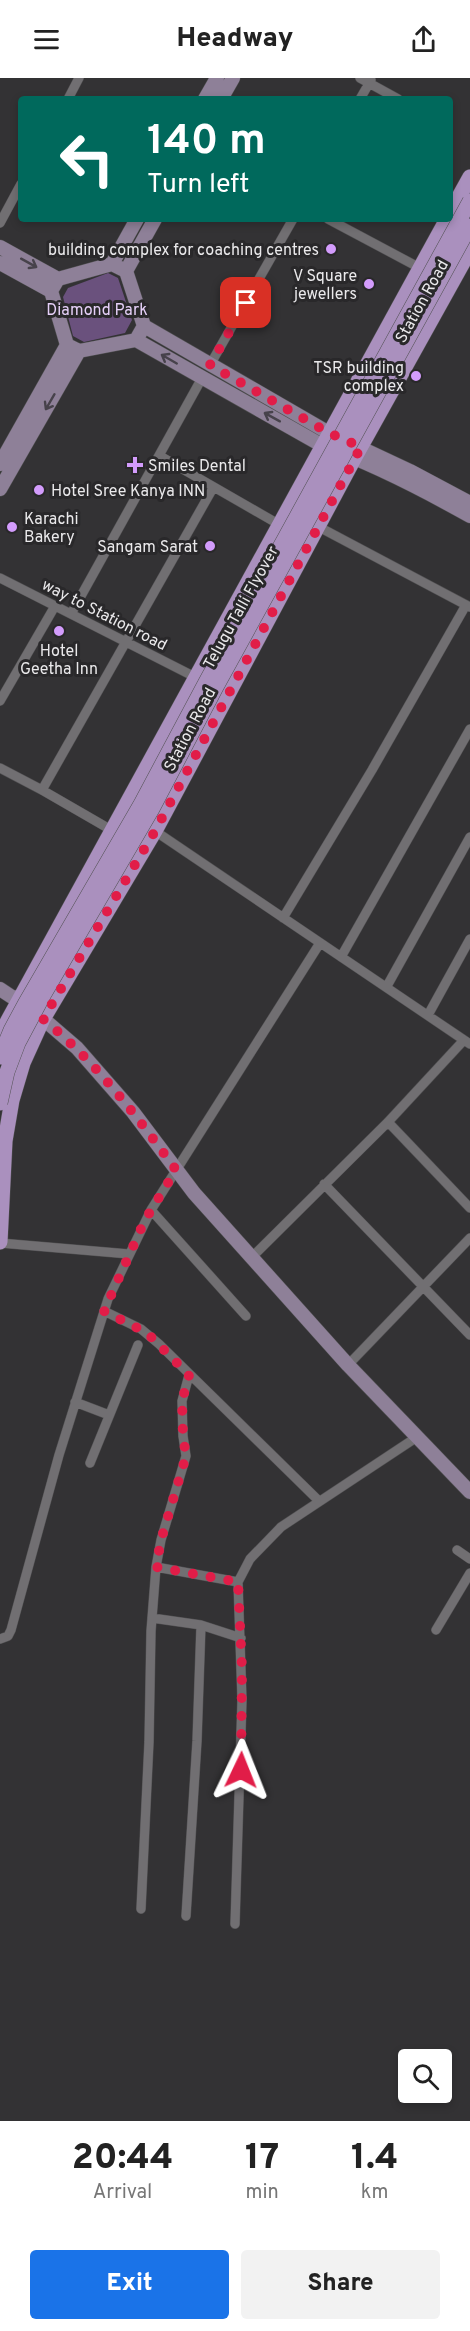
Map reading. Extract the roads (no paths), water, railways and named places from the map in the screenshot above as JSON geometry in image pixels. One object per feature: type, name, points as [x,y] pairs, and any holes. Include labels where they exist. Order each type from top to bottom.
[{"type":"main road","points":[[207,96],[217,78]]},
{"type":"main road","points":[[223,96],[233,78]]},
{"type":"main road","points":[[453,207],[470,177]]},
{"type":"main road","name":"Telugu Talli Flyover","points":[[0,1057],[25,1004],[141,804],[470,201]]},
{"type":"main road","points":[[0,263],[55,285],[112,264],[135,222]]},
{"type":"main road","points":[[126,271],[153,222]]},
{"type":"main road","points":[[0,1035],[445,222]]},
{"type":"main road","name":"Telugu Talli Flyover","points":[[0,1103],[7,1072],[18,1043],[44,994],[152,809],[216,687],[470,226]]},
{"type":"main road","points":[[0,247],[55,285],[73,348],[0,489]]},
{"type":"main road","name":"Station Road","points":[[0,1242],[5,1141],[12,1100],[23,1063],[43,1019],[155,831],[358,452],[470,250]]},
{"type":"main road","points":[[112,264],[126,271],[144,326],[326,439]]},
{"type":"main road","points":[[136,340],[144,326]]},
{"type":"main road","points":[[0,464],[7,442],[73,348],[136,340],[202,378],[326,439],[470,503]]},
{"type":"main road","points":[[358,452],[470,516]]},
{"type":"main road","points":[[0,980],[15,989],[19,998],[77,1048],[116,1091],[194,1193],[348,1365],[470,1492]]},
{"type":"main road","points":[[0,989],[12,997],[19,998]]},
{"type":"street","points":[[69,96],[78,78]]},
{"type":"street","points":[[360,78],[371,81],[394,96]]},
{"type":"street","points":[[362,96],[371,81]]},
{"type":"street","points":[[0,223],[18,190]]},
{"type":"street","points":[[210,365],[291,222]]},
{"type":"street","points":[[333,222],[420,268]]},
{"type":"street","points":[[72,614],[202,378]]},
{"type":"street","points":[[160,456],[280,525]]},
{"type":"street","points":[[42,790],[213,488]]},
{"type":"street","points":[[284,918],[468,606],[319,527]]},
{"type":"street","name":"way to Station road","points":[[0,578],[195,677]]},
{"type":"street","points":[[0,701],[55,606]]},
{"type":"street","points":[[341,957],[470,729]]},
{"type":"street","points":[[0,768],[113,831]]},
{"type":"street","points":[[155,831],[467,1042],[252,1258]]},
{"type":"street","points":[[387,986],[470,837]]},
{"type":"street","points":[[428,1015],[470,939]]},
{"type":"street","points":[[0,1639],[8,1636],[12,1630],[39,1522],[75,1402],[104,1311],[129,1254],[176,1170],[320,944]]},
{"type":"street","points":[[388,1122],[470,1208]]},
{"type":"street","points":[[324,1184],[470,1335]]},
{"type":"street","points":[[152,1210],[246,1316]]},
{"type":"street","points":[[348,1365],[470,1238]]},
{"type":"street","points":[[0,1242],[129,1254]]},
{"type":"street","points":[[104,1311],[147,1333],[319,1502]]},
{"type":"street","points":[[90,1463],[138,1345]]},
{"type":"street","points":[[141,1909],[156,1567],[161,1540],[186,1456],[182,1401],[189,1375]]},
{"type":"street","points":[[75,1402],[110,1415]]},
{"type":"street","points":[[235,1924],[242,1748],[238,1582],[250,1559],[269,1538],[417,1437]]},
{"type":"street","points":[[457,1550],[470,1559]]},
{"type":"street","points":[[156,1567],[238,1582]]},
{"type":"street","points":[[436,1630],[470,1573]]},
{"type":"street","points":[[152,1618],[201,1626],[241,1638]]},
{"type":"street","points":[[186,1916],[197,1740],[201,1626]]},
{"type":"place","name":"building complex for coaching centres","points":[[331,249]]},
{"type":"place","name":"V Square jewellers","points":[[369,284]]},
{"type":"place","name":"TSR building complex","points":[[416,376]]},
{"type":"place","name":"Smiles Dental","points":[[135,465]]},
{"type":"place","name":"Hotel Sree Kanya INN","points":[[39,490]]},
{"type":"place","name":"Karachi Bakery","points":[[12,527]]},
{"type":"place","name":"Sangam Sarat","points":[[210,546]]},
{"type":"place","name":"Hotel Geetha Inn","points":[[59,631]]},
{"type":"park label","name":"Diamond Park","points":[[97,309]]}]
